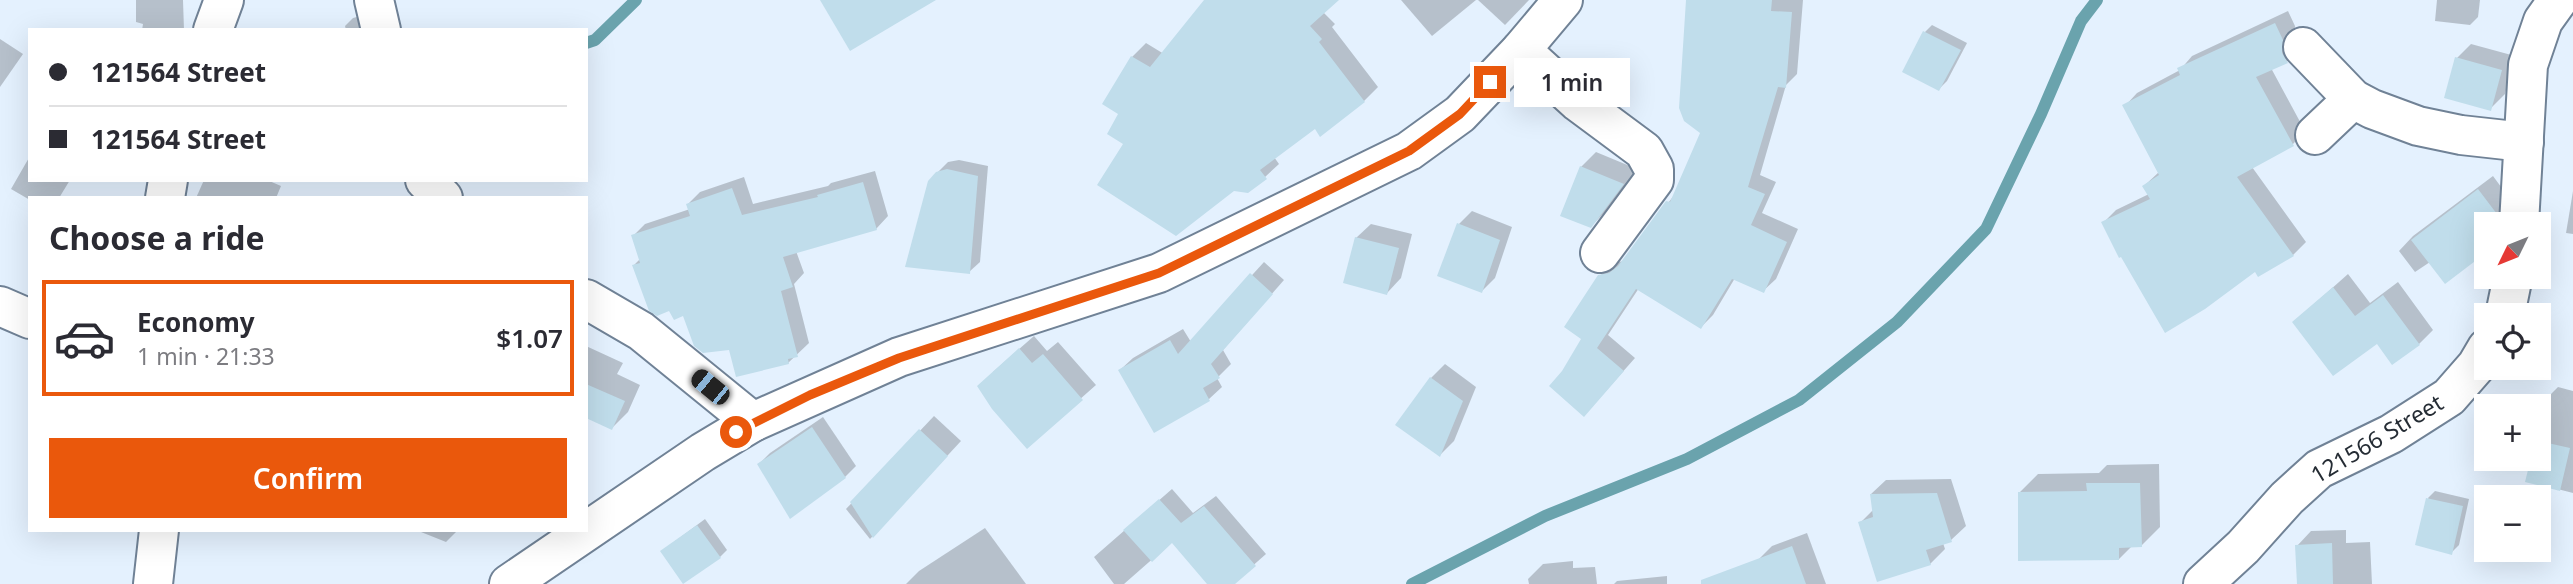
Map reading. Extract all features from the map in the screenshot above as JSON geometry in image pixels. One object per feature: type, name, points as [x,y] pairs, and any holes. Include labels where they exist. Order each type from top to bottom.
[{"type":"street","points":[[214,28],[224,0]]},
{"type":"street","points":[[374,0],[381,28]]},
{"type":"street","points":[[588,531],[752,422],[899,358],[1159,273],[1409,151],[1460,114],[1521,50],[1563,0]]},
{"type":"street","points":[[2520,212],[2528,65],[2543,21],[2558,0]]},
{"type":"street","points":[[2303,47],[2353,99],[2418,127],[2524,142]]},
{"type":"street","points":[[1521,50],[1578,102],[1644,151],[1654,169],[1654,180],[1600,253]]},
{"type":"street","points":[[2315,135],[2353,99]]},
{"type":"street","points":[[427,182],[441,196]]},
{"type":"street","points":[[588,300],[641,331],[752,422]]},
{"type":"street","points":[[0,306],[28,318]]},
{"type":"street","name":"121566 Street","points":[[2203,584],[2319,469],[2391,434],[2449,397],[2474,368]]},
{"type":"street","points":[[153,584],[159,532]]},
{"type":"street","points":[[509,584],[586,532]]},
{"type":"building","points":[[820,0],[936,0],[850,51]]},
{"type":"building","points":[[1204,0],[1339,0],[1310,26],[1365,102],[1320,137],[1315,129],[1260,170],[1267,179],[1248,193],[1234,191],[1176,236],[1097,185],[1123,144],[1107,134],[1118,114],[1102,104],[1131,56],[1150,67]]},
{"type":"building","points":[[1686,0],[1772,0],[1771,11],[1792,12],[1786,88],[1778,87],[1748,187],[1765,194],[1751,225],[1787,242],[1764,293],[1732,279],[1701,329],[1636,289],[1597,348],[1624,371],[1584,417],[1549,386],[1562,371],[1581,339],[1564,327],[1598,275],[1609,273],[1618,266],[1666,201],[1670,202],[1700,133],[1684,121],[1679,108]]},
{"type":"building","points":[[2275,23],[2283,40],[2282,53],[2288,63],[2256,77],[2294,146],[2237,177],[2294,256],[2258,277],[2255,272],[2205,309],[2165,333],[2121,257],[2119,258],[2101,222],[2150,199],[2142,186],[2159,175],[2122,105],[2180,75],[2177,68]]},
{"type":"building","points":[[1923,31],[1961,50],[1939,91],[1902,72]]},
{"type":"building","points":[[2455,57],[2502,70],[2491,111],[2444,98]]},
{"type":"building","points":[[1580,166],[1624,184],[1591,228],[1560,216]]},
{"type":"building","points":[[947,169],[978,176],[970,274],[905,267],[928,181],[936,172]]},
{"type":"building","points":[[863,182],[877,230],[783,257],[793,287],[781,291],[798,357],[788,359],[789,364],[736,377],[729,350],[703,353],[694,346],[683,316],[674,320],[669,311],[657,316],[649,311],[632,265],[640,263],[631,235],[690,216],[686,204],[732,188],[742,215],[818,197],[817,195]]},
{"type":"building","points":[[2478,189],[2495,212],[2474,212],[2474,262],[2445,284],[2411,240]]},
{"type":"building","points":[[1457,223],[1500,240],[1482,293],[1437,276]]},
{"type":"building","points":[[1355,237],[1399,248],[1387,295],[1343,283]]},
{"type":"building","points":[[1250,273],[1273,294],[1211,364],[1220,378],[1203,388],[1210,401],[1154,433],[1118,370],[1170,340],[1178,354]]},
{"type":"building","points":[[2333,287],[2355,316],[2383,295],[2420,345],[2392,365],[2377,344],[2333,376],[2292,322]]},
{"type":"building","points":[[1019,348],[1032,363],[1043,354],[1083,400],[1027,449],[992,409],[977,386]]},
{"type":"building","points":[[1430,377],[1463,401],[1440,457],[1395,425]]},
{"type":"building","points":[[588,385],[625,401],[612,430],[588,419]]},
{"type":"building","points":[[812,427],[846,478],[790,519],[757,464]]},
{"type":"building","points":[[919,429],[948,456],[873,538],[850,502]]},
{"type":"building","points":[[2551,444],[2570,448],[2560,491],[2551,489],[2551,485],[2525,482],[2528,471],[2551,471]]},
{"type":"building","points":[[2086,483],[2140,483],[2142,547],[2119,548],[2119,560],[2018,561],[2018,492],[2087,491]]},
{"type":"building","points":[[1937,493],[1952,542],[1926,550],[1931,565],[1877,582],[1858,522],[1873,517],[1870,494]]},
{"type":"building","points":[[2426,498],[2463,506],[2452,555],[2415,545]]},
{"type":"building","points":[[1159,499],[1181,523],[1204,506],[1256,566],[1235,584],[1207,584],[1172,543],[1152,562],[1123,530]]},
{"type":"building","points":[[697,525],[721,558],[683,584],[660,551]]},
{"type":"building","points":[[2332,543],[2333,584],[2297,584],[2295,545]]},
{"type":"building","points":[[1792,546],[1806,584],[1701,584],[1701,580]]},
{"type":"waterway","points":[[588,42],[595,40],[636,0]]},
{"type":"waterway","points":[[1412,584],[1545,516],[1687,459],[1799,400],[1897,322],[1986,229],[2041,114],[2081,21],[2097,0]]},
{"type":"route","points":[[736,432],[810,395],[899,358],[1159,273],[1409,151],[1460,114],[1490,82]]}]
